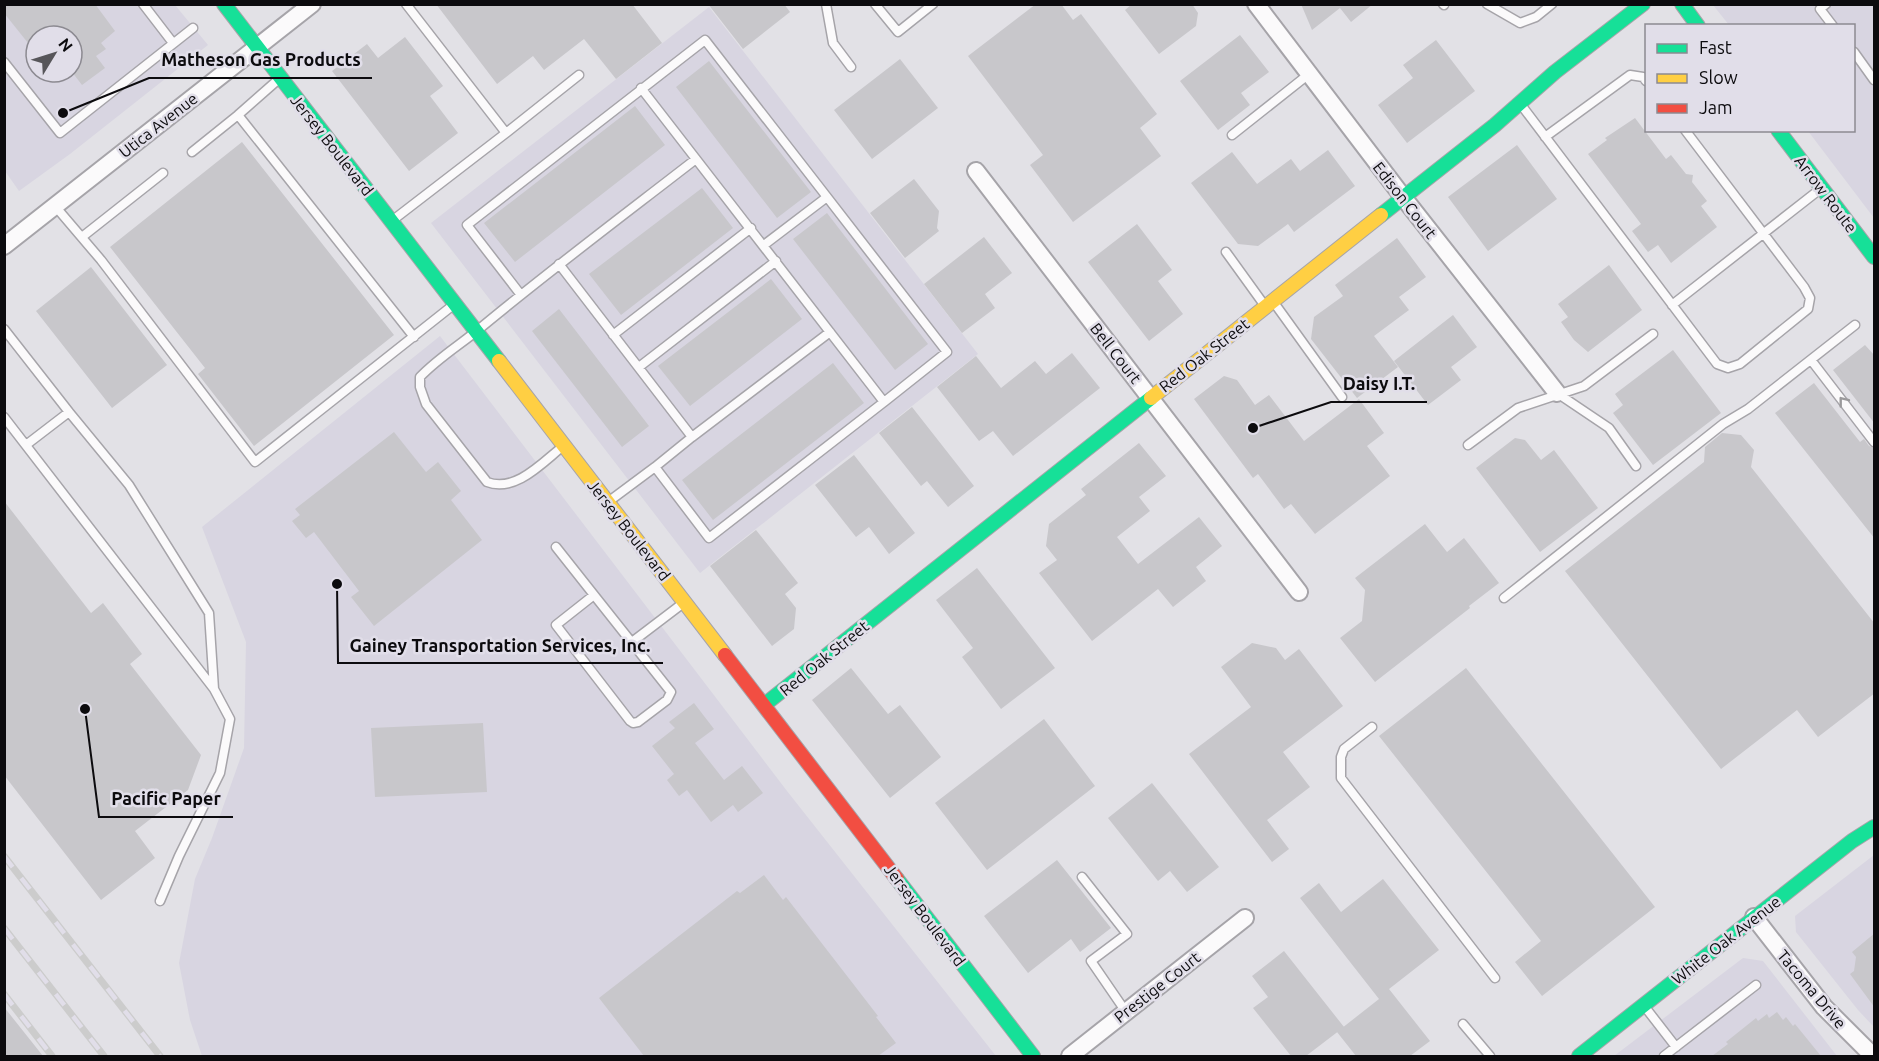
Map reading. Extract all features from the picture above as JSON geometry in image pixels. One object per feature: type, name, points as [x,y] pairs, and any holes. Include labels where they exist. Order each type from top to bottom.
[{"type":"street","name":"Jersey Boulevard","points":[[224,4],[1034,1056]]},
{"type":"street","name":"Utica Avenue","points":[[4,246],[312,4]]},
{"type":"street","name":"Edison Court","points":[[1256,4],[1403,197],[1557,393]]},
{"type":"street","name":"Red Oak Street","points":[[764,705],[1643,4]]},
{"type":"street","points":[[1682,4],[1697,24]]},
{"type":"street","name":"Arrow Route","points":[[1779,132],[1875,257]]},
{"type":"street","name":"Bell Court","points":[[976,171],[1299,592]]},
{"type":"street","name":"White Oak Avenue","points":[[1579,1056],[1852,841],[1875,827]]},
{"type":"street","name":"Tacoma Drive","points":[[1754,917],[1824,1007],[1873,1056]]},
{"type":"street","name":"Prestige Court","points":[[1070,1056],[1245,918]]},
{"type":"lane","points":[[143,4],[173,44]]},
{"type":"lane","points":[[406,4],[506,133]]},
{"type":"lane","points":[[826,4],[832,44],[851,67]]},
{"type":"lane","points":[[875,4],[898,32],[933,4]]},
{"type":"lane","points":[[1487,4],[1520,23],[1536,17],[1552,4]]},
{"type":"lane","points":[[1826,4],[1820,9],[1831,24]]},
{"type":"lane","points":[[4,62],[60,133],[193,28]]},
{"type":"lane","points":[[521,295],[466,225],[705,40],[947,352],[709,538],[655,467]]},
{"type":"lane","points":[[1855,53],[1875,80]]},
{"type":"lane","points":[[1232,135],[1309,74]]},
{"type":"lane","points":[[391,222],[579,75]]},
{"type":"lane","points":[[1545,137],[1630,75],[1645,79]]},
{"type":"lane","points":[[192,152],[280,78]]},
{"type":"lane","points":[[641,88],[884,402]]},
{"type":"lane","points":[[1520,103],[1717,364],[1728,368],[1740,364],[1808,309],[1810,298],[1764,233],[1687,132]]},
{"type":"lane","points":[[238,115],[414,337]]},
{"type":"lane","points":[[564,445],[528,474],[514,482],[496,486],[487,482],[426,404],[420,387],[420,377],[559,264],[696,159]]},
{"type":"lane","points":[[82,237],[163,173]]},
{"type":"lane","points":[[1672,305],[1821,188]]},
{"type":"lane","points":[[764,245],[827,197]]},
{"type":"lane","points":[[55,206],[101,260],[255,462],[454,303]]},
{"type":"lane","points":[[613,335],[751,228]]},
{"type":"lane","points":[[1226,252],[1342,397]]},
{"type":"lane","points":[[639,367],[776,261]]},
{"type":"lane","points":[[559,264],[692,437]]},
{"type":"lane","points":[[1504,598],[1723,424],[1748,409],[1855,325]]},
{"type":"lane","points":[[4,329],[129,485],[209,613],[214,689]]},
{"type":"lane","points":[[608,503],[830,332]]},
{"type":"lane","points":[[1468,445],[1518,408],[1557,393],[1584,386],[1653,334]]},
{"type":"lane","points":[[1811,360],[1875,442]]},
{"type":"lane","points":[[1557,393],[1609,428],[1636,466]]},
{"type":"lane","points":[[26,445],[69,412]]},
{"type":"lane","points":[[4,417],[214,689],[230,719],[220,773],[178,856],[160,901]]},
{"type":"lane","points":[[556,547],[671,692],[667,700],[638,722],[633,723],[556,625],[594,595]]},
{"type":"lane","points":[[632,642],[685,602]]},
{"type":"lane","points":[[1372,727],[1344,749],[1341,757],[1341,778],[1495,978]]},
{"type":"lane","points":[[1082,877],[1127,934],[1091,961],[1126,1012]]},
{"type":"lane","points":[[1664,1056],[1756,985]]},
{"type":"lane","points":[[1644,1005],[1676,1047]]},
{"type":"lane","points":[[1463,1024],[1490,1056]]},
{"type":"shaded area","points":[[5,5],[175,5],[208,45],[70,154],[19,191],[5,171]]},
{"type":"shaded area","points":[[1713,5],[1874,5],[1874,218],[1809,132],[1855,132],[1855,24],[1728,24]]},
{"type":"shaded area","points":[[709,7],[978,354],[700,573],[431,223]]},
{"type":"shaded area","points":[[440,336],[787,791],[996,1056],[202,1056],[190,1020],[179,963],[195,879],[244,748],[246,642],[202,527]]},
{"type":"shaded area","points":[[1874,855],[1874,1027],[1796,932],[1795,916]]},
{"type":"shaded area","points":[[1743,958],[1763,961],[1837,1056],[1614,1056]]},
{"type":"building","points":[[4,4],[95,4],[115,31],[101,43],[106,49],[96,56],[105,68],[84,84],[84,24],[24,24],[24,38],[4,13]]},
{"type":"building","points":[[436,4],[632,4],[662,43],[616,79],[584,39],[544,70],[533,56],[497,84]]},
{"type":"building","points":[[708,4],[784,4],[790,12],[743,49]]},
{"type":"building","points":[[1036,4],[1061,4],[1073,20],[1081,14],[1157,114],[1140,128],[1161,156],[1073,222],[1030,165],[1043,155],[968,56]]},
{"type":"building","points":[[1132,4],[1192,4],[1198,13],[1196,26],[1159,54],[1125,10]]},
{"type":"building","points":[[1301,4],[1373,4],[1351,22],[1340,8],[1312,30]]},
{"type":"building","points":[[1240,35],[1269,72],[1241,93],[1250,105],[1218,130],[1180,81]]},
{"type":"building","points":[[405,37],[443,86],[430,96],[458,133],[409,171],[332,71],[367,44],[378,58]]},
{"type":"building","points":[[1436,40],[1475,91],[1407,143],[1378,105],[1413,78],[1403,65]]},
{"type":"building","points":[[900,59],[938,108],[872,159],[834,110]]},
{"type":"building","points":[[709,61],[811,192],[777,218],[676,87]]},
{"type":"building","points":[[635,106],[665,145],[515,262],[484,223]]},
{"type":"building","points":[[1635,118],[1666,159],[1671,155],[1686,174],[1693,175],[1692,182],[1707,201],[1701,206],[1717,227],[1671,263],[1658,245],[1648,252],[1632,231],[1641,224],[1588,154],[1607,140],[1605,138]]},
{"type":"building","points":[[242,142],[394,335],[254,446],[198,374],[205,368],[110,247]]},
{"type":"building","points":[[1517,145],[1557,199],[1488,251],[1448,197]]},
{"type":"building","points":[[1328,150],[1355,186],[1294,232],[1288,224],[1258,246],[1238,244],[1191,183],[1232,152],[1257,184],[1291,159],[1300,171]]},
{"type":"building","points":[[914,179],[939,211],[937,228],[939,231],[905,258],[870,213]]},
{"type":"building","points":[[702,188],[733,228],[621,315],[589,274]]},
{"type":"building","points":[[827,213],[928,344],[895,370],[793,239]]},
{"type":"building","points":[[1137,224],[1172,270],[1158,281],[1183,314],[1149,341],[1088,262]]},
{"type":"building","points":[[984,237],[1012,273],[985,294],[995,308],[962,333],[924,284]]},
{"type":"building","points":[[1397,238],[1426,277],[1399,297],[1409,310],[1374,336],[1398,367],[1357,398],[1311,339],[1314,317],[1343,296],[1335,285]]},
{"type":"building","points":[[1609,265],[1642,310],[1588,352],[1574,340],[1561,322],[1568,317],[1558,304]]},
{"type":"building","points":[[91,267],[167,365],[112,408],[36,311]]},
{"type":"building","points":[[771,279],[802,319],[690,406],[658,366]]},
{"type":"building","points":[[559,309],[649,426],[622,447],[532,331]]},
{"type":"building","points":[[1453,315],[1477,347],[1451,367],[1461,380],[1428,405],[1394,361]]},
{"type":"building","points":[[1865,345],[1875,356],[1875,424],[1833,370]]},
{"type":"building","points":[[1673,350],[1721,413],[1653,465],[1613,413],[1623,405],[1615,394]]},
{"type":"building","points":[[1072,353],[1100,388],[1013,456],[993,431],[979,441],[937,387],[976,356],[1001,388],[1035,361],[1046,374]]},
{"type":"building","points":[[833,363],[864,403],[713,520],[682,480]]},
{"type":"building","points":[[1224,376],[1237,380],[1255,405],[1269,395],[1304,441],[1359,399],[1384,433],[1367,446],[1390,476],[1315,534],[1291,504],[1284,509],[1258,474],[1253,478],[1194,399]]},
{"type":"building","points":[[1814,383],[1860,442],[1864,439],[1869,446],[1875,448],[1875,539],[1775,413]]},
{"type":"building","points":[[912,407],[974,486],[948,507],[927,481],[921,486],[879,433]]},
{"type":"building","points":[[394,432],[426,472],[438,462],[461,491],[451,500],[482,540],[374,626],[351,597],[359,591],[314,532],[306,538],[292,521],[300,515],[295,509]]},
{"type":"building","points":[[1722,433],[1741,435],[1754,450],[1751,467],[1875,624],[1875,693],[1818,737],[1797,710],[1721,769],[1565,571],[1704,462],[1705,447]]},
{"type":"building","points":[[1515,438],[1525,440],[1541,460],[1554,450],[1598,508],[1540,552],[1476,468]]},
{"type":"building","points":[[1139,443],[1166,476],[1139,497],[1150,511],[1117,537],[1138,564],[1199,517],[1222,546],[1196,567],[1206,581],[1173,607],[1158,589],[1092,641],[1039,573],[1057,560],[1046,546],[1049,524],[1086,495],[1081,489]]},
{"type":"building","points":[[854,455],[915,533],[889,554],[869,527],[856,537],[815,485]]},
{"type":"building","points":[[4,501],[91,613],[103,603],[142,654],[130,664],[201,755],[188,790],[135,831],[155,858],[101,900],[4,775]]},
{"type":"building","points":[[1425,524],[1447,552],[1464,538],[1499,583],[1375,682],[1340,638],[1362,621],[1365,590],[1355,578]]},
{"type":"building","points":[[756,530],[798,583],[785,594],[796,608],[794,629],[772,646],[710,566]]},
{"type":"building","points":[[977,568],[1055,668],[1001,709],[962,657],[973,648],[936,600]]},
{"type":"building","points":[[1252,643],[1276,648],[1285,660],[1299,649],[1343,706],[1283,752],[1310,787],[1267,820],[1289,849],[1272,862],[1189,754],[1251,707],[1221,667]]},
{"type":"building","points":[[851,668],[888,714],[900,705],[941,757],[890,798],[812,700]]},
{"type":"building","points":[[1466,668],[1655,907],[1542,996],[1515,962],[1541,941],[1379,736]]},
{"type":"building","points":[[694,703],[714,729],[695,743],[724,780],[742,766],[763,793],[738,812],[733,805],[711,822],[687,790],[679,796],[667,780],[674,774],[652,746],[675,728],[669,722]]},
{"type":"building","points":[[1044,719],[1095,786],[987,870],[935,803]]},
{"type":"building","points":[[483,723],[487,792],[375,797],[371,728]]},
{"type":"building","points":[[1152,783],[1219,867],[1187,892],[1170,871],[1158,881],[1108,818]]},
{"type":"building","points":[[1057,860],[1111,928],[1080,952],[1071,939],[1028,973],[984,916]]},
{"type":"building","points":[[764,875],[783,900],[786,897],[878,1016],[876,1017],[896,1043],[878,1056],[644,1056],[599,998],[737,891],[740,893]]},
{"type":"building","points":[[1383,879],[1439,950],[1389,989],[1430,1041],[1410,1056],[1356,1056],[1337,1032],[1379,999],[1300,898],[1319,883],[1341,912]]},
{"type":"building","points":[[1875,933],[1875,1008],[1850,974],[1854,971],[1856,957],[1852,952]]},
{"type":"building","points":[[1284,951],[1344,1027],[1306,1056],[1291,1056],[1253,1008],[1268,997],[1252,976]]},
{"type":"building","points":[[4,1007],[43,1056],[4,1056]]},
{"type":"building","points":[[1777,1012],[1783,1020],[1786,1017],[1793,1026],[1795,1024],[1821,1056],[1712,1056],[1756,1018],[1758,1021],[1767,1014],[1769,1018]]},
{"type":"railway","points":[[4,856],[160,1056]]},
{"type":"railway","points":[[4,928],[104,1056]]},
{"type":"railway","points":[[4,994],[52,1056]]},
{"type":"traffic: fast","points":[[224,4],[499,361]]},
{"type":"traffic: fast","points":[[1381,215],[1495,125],[1555,72],[1643,4]]},
{"type":"traffic: fast","points":[[1682,4],[1697,24]]},
{"type":"traffic: fast","points":[[1780,132],[1874,257]]},
{"type":"traffic: fast","points":[[764,705],[1151,398]]},
{"type":"traffic: fast","points":[[1579,1056],[1852,841],[1874,827]]},
{"type":"traffic: fast","points":[[897,879],[1033,1056]]},
{"type":"traffic: slow","points":[[1151,398],[1381,215]]},
{"type":"traffic: slow","points":[[499,361],[725,655]]},
{"type":"traffic: jam","points":[[725,655],[897,879]]},
{"type":"place","name":"Matheson Gas Products","points":[[63,113]]},
{"type":"place","name":"Daisy I.T.","points":[[1253,428]]},
{"type":"place","name":"Gainey Transportation Services, Inc.","points":[[337,584]]},
{"type":"place","name":"Pacific Paper","points":[[85,709]]}]
